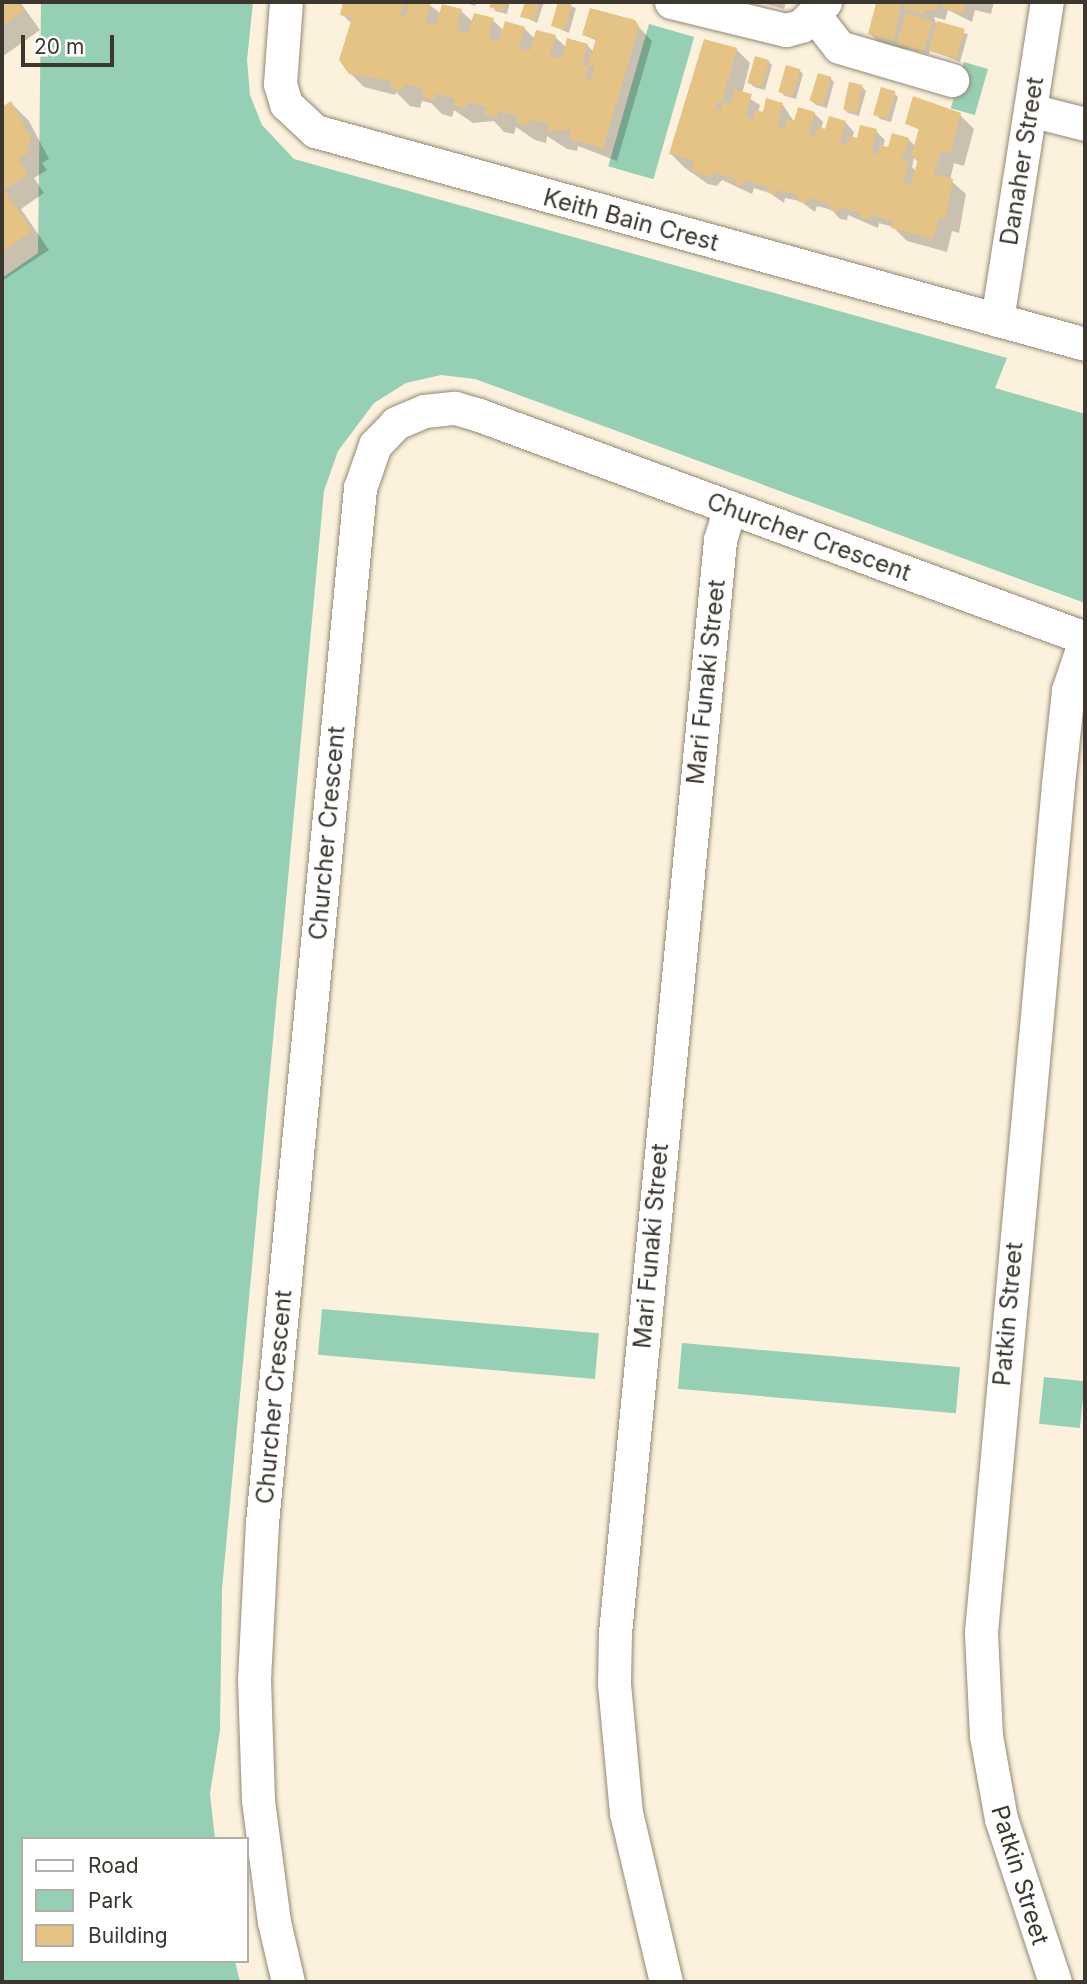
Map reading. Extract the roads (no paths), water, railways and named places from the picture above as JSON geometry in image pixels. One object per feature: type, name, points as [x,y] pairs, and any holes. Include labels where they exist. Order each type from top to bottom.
[{"type":"street","name":"Keith Bain Crest","points":[[285,2],[280,84],[286,104],[315,131],[1085,344]]},
{"type":"street","points":[[671,2],[767,29],[786,30],[820,9],[839,47],[952,80]]},
{"type":"street","name":"Danaher Street","points":[[997,320],[1047,2]]},
{"type":"street","points":[[1030,110],[1085,124]]},
{"type":"street","name":"Churcher Crescent","points":[[288,1982],[274,1923],[258,1800],[254,1680],[262,1523],[363,473],[375,445],[396,422],[424,411],[454,408],[1085,639]]},
{"type":"street","name":"Mari Funaki Street","points":[[666,1982],[626,1814],[614,1683],[615,1633],[720,540],[730,508]]},
{"type":"street","name":"Patkin Street","points":[[1055,1982],[1001,1819],[986,1736],[981,1632],[1058,785],[1068,690],[1085,639]]}]
